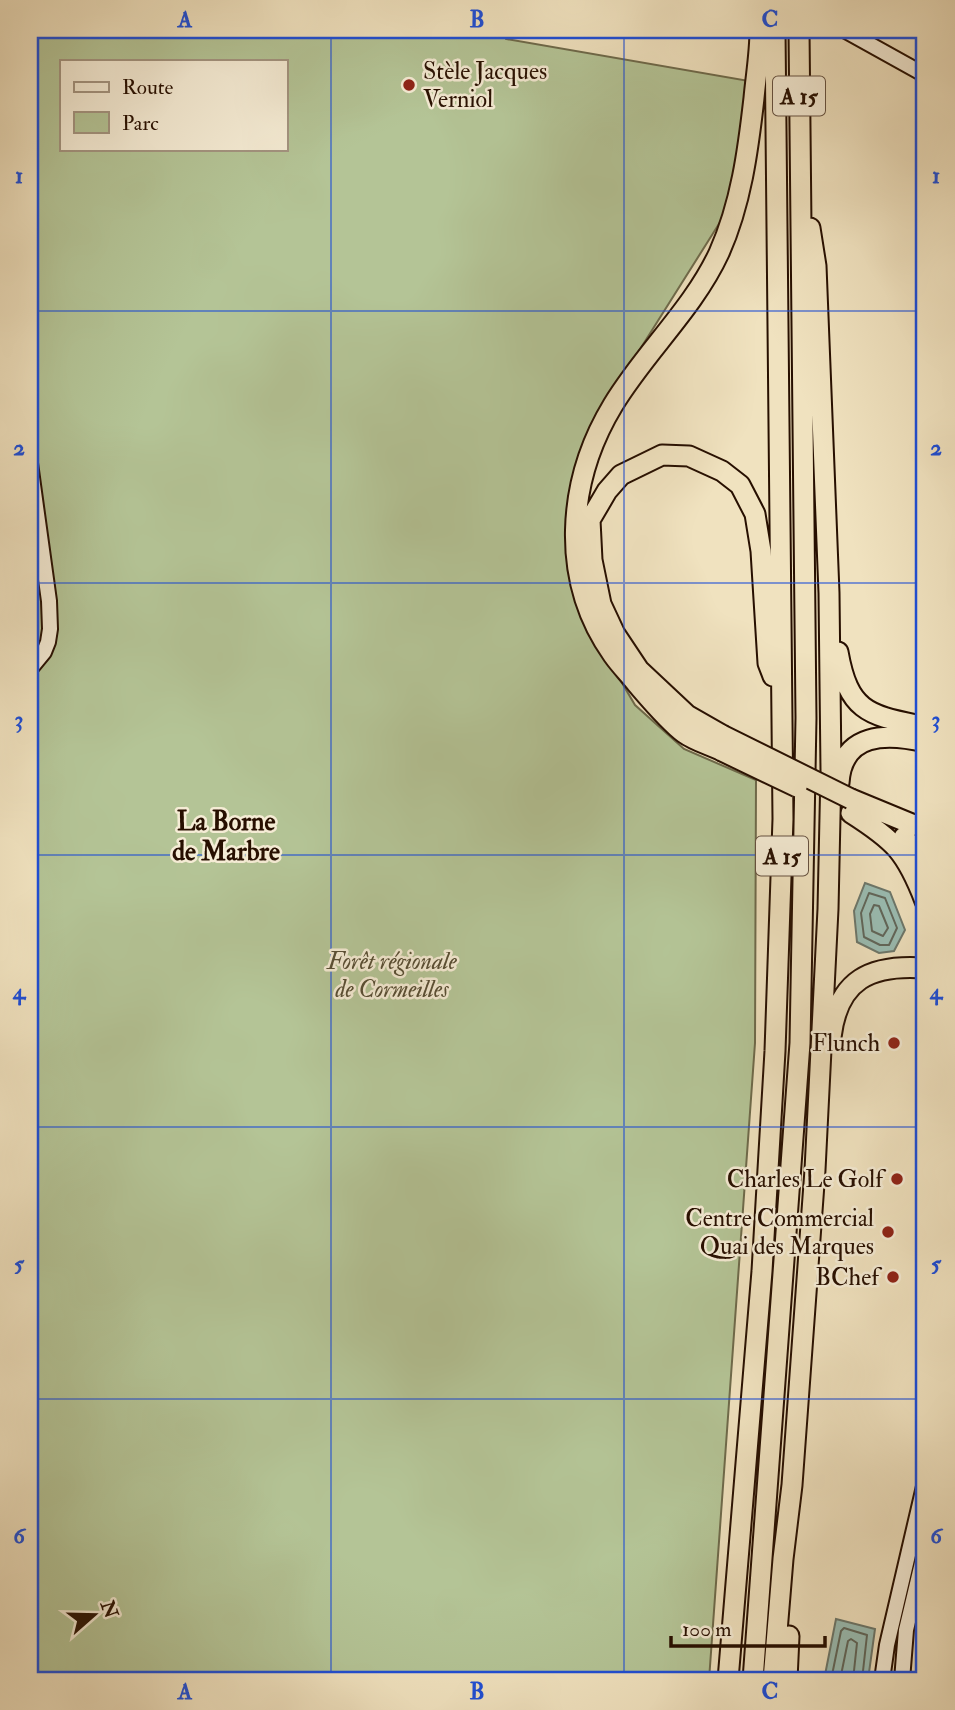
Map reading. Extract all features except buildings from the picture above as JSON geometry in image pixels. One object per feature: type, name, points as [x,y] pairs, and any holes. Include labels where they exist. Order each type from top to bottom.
[{"type":"highway","points":[[760,30],[749,137],[738,202],[719,254],[686,308],[613,405],[584,465],[575,519],[577,562],[584,594],[612,654],[643,692],[684,733],[722,743],[851,806],[903,836],[925,864]]},
{"type":"highway","name":"A 15","points":[[728,1680],[760,1297],[775,1051],[783,819],[775,30]]},
{"type":"highway","name":"A 15","points":[[753,1680],[800,1043],[806,718],[799,30]]},
{"type":"highway","points":[[773,1680],[792,1485],[816,1170],[828,909],[831,769],[829,593],[816,266],[800,162]]},
{"type":"highway","points":[[722,743],[639,670],[615,634],[601,604],[592,560],[590,520],[607,491],[621,475],[662,455],[690,456],[722,471],[740,485],[755,514],[761,551],[768,663],[781,699]]},
{"type":"highway","points":[[829,593],[841,668],[852,694],[864,708],[878,717],[925,727]]},
{"type":"highway","points":[[828,909],[842,764],[856,746],[872,738],[891,737],[925,742]]},
{"type":"highway","points":[[851,806],[925,827]]},
{"type":"highway","points":[[851,806],[895,844],[911,867],[925,901]]},
{"type":"highway","points":[[816,1170],[833,1026],[843,997],[855,982],[876,972],[900,967],[925,968]]},
{"type":"highway","points":[[787,1680],[792,1485]]},
{"type":"main road","points":[[845,31],[925,75]]},
{"type":"main road","points":[[30,463],[49,601],[50,629],[44,652],[30,669]]},
{"type":"main road","points":[[883,1680],[887,1645],[925,1482]]},
{"type":"main road","points":[[902,1680],[906,1630],[925,1550]]},
{"type":"green space","name":"Forêt régionale de Cormeilles","points":[[30,30],[505,30],[506,39],[749,81],[729,208],[615,389],[570,488],[574,569],[594,635],[635,705],[684,749],[756,780],[755,1043],[709,1680],[30,1680]]},
{"type":"water","points":[[865,883],[890,892],[905,930],[894,951],[879,953],[857,942],[854,911]]},
{"type":"water","points":[[836,1619],[875,1629],[868,1680],[824,1680]]},
{"type":"place","name":"Stèle Jacques Verniol","points":[[409,85]]},
{"type":"place","name":"Flunch","points":[[894,1043]]},
{"type":"place","name":"Charles Le Golf","points":[[897,1179]]},
{"type":"place","name":"Centre Commercial Quai des Marques","points":[[888,1232]]},
{"type":"place","name":"BChef","points":[[893,1277]]},
{"type":"district","name":"La Borne de Marbre","points":[[226,837]]}]
